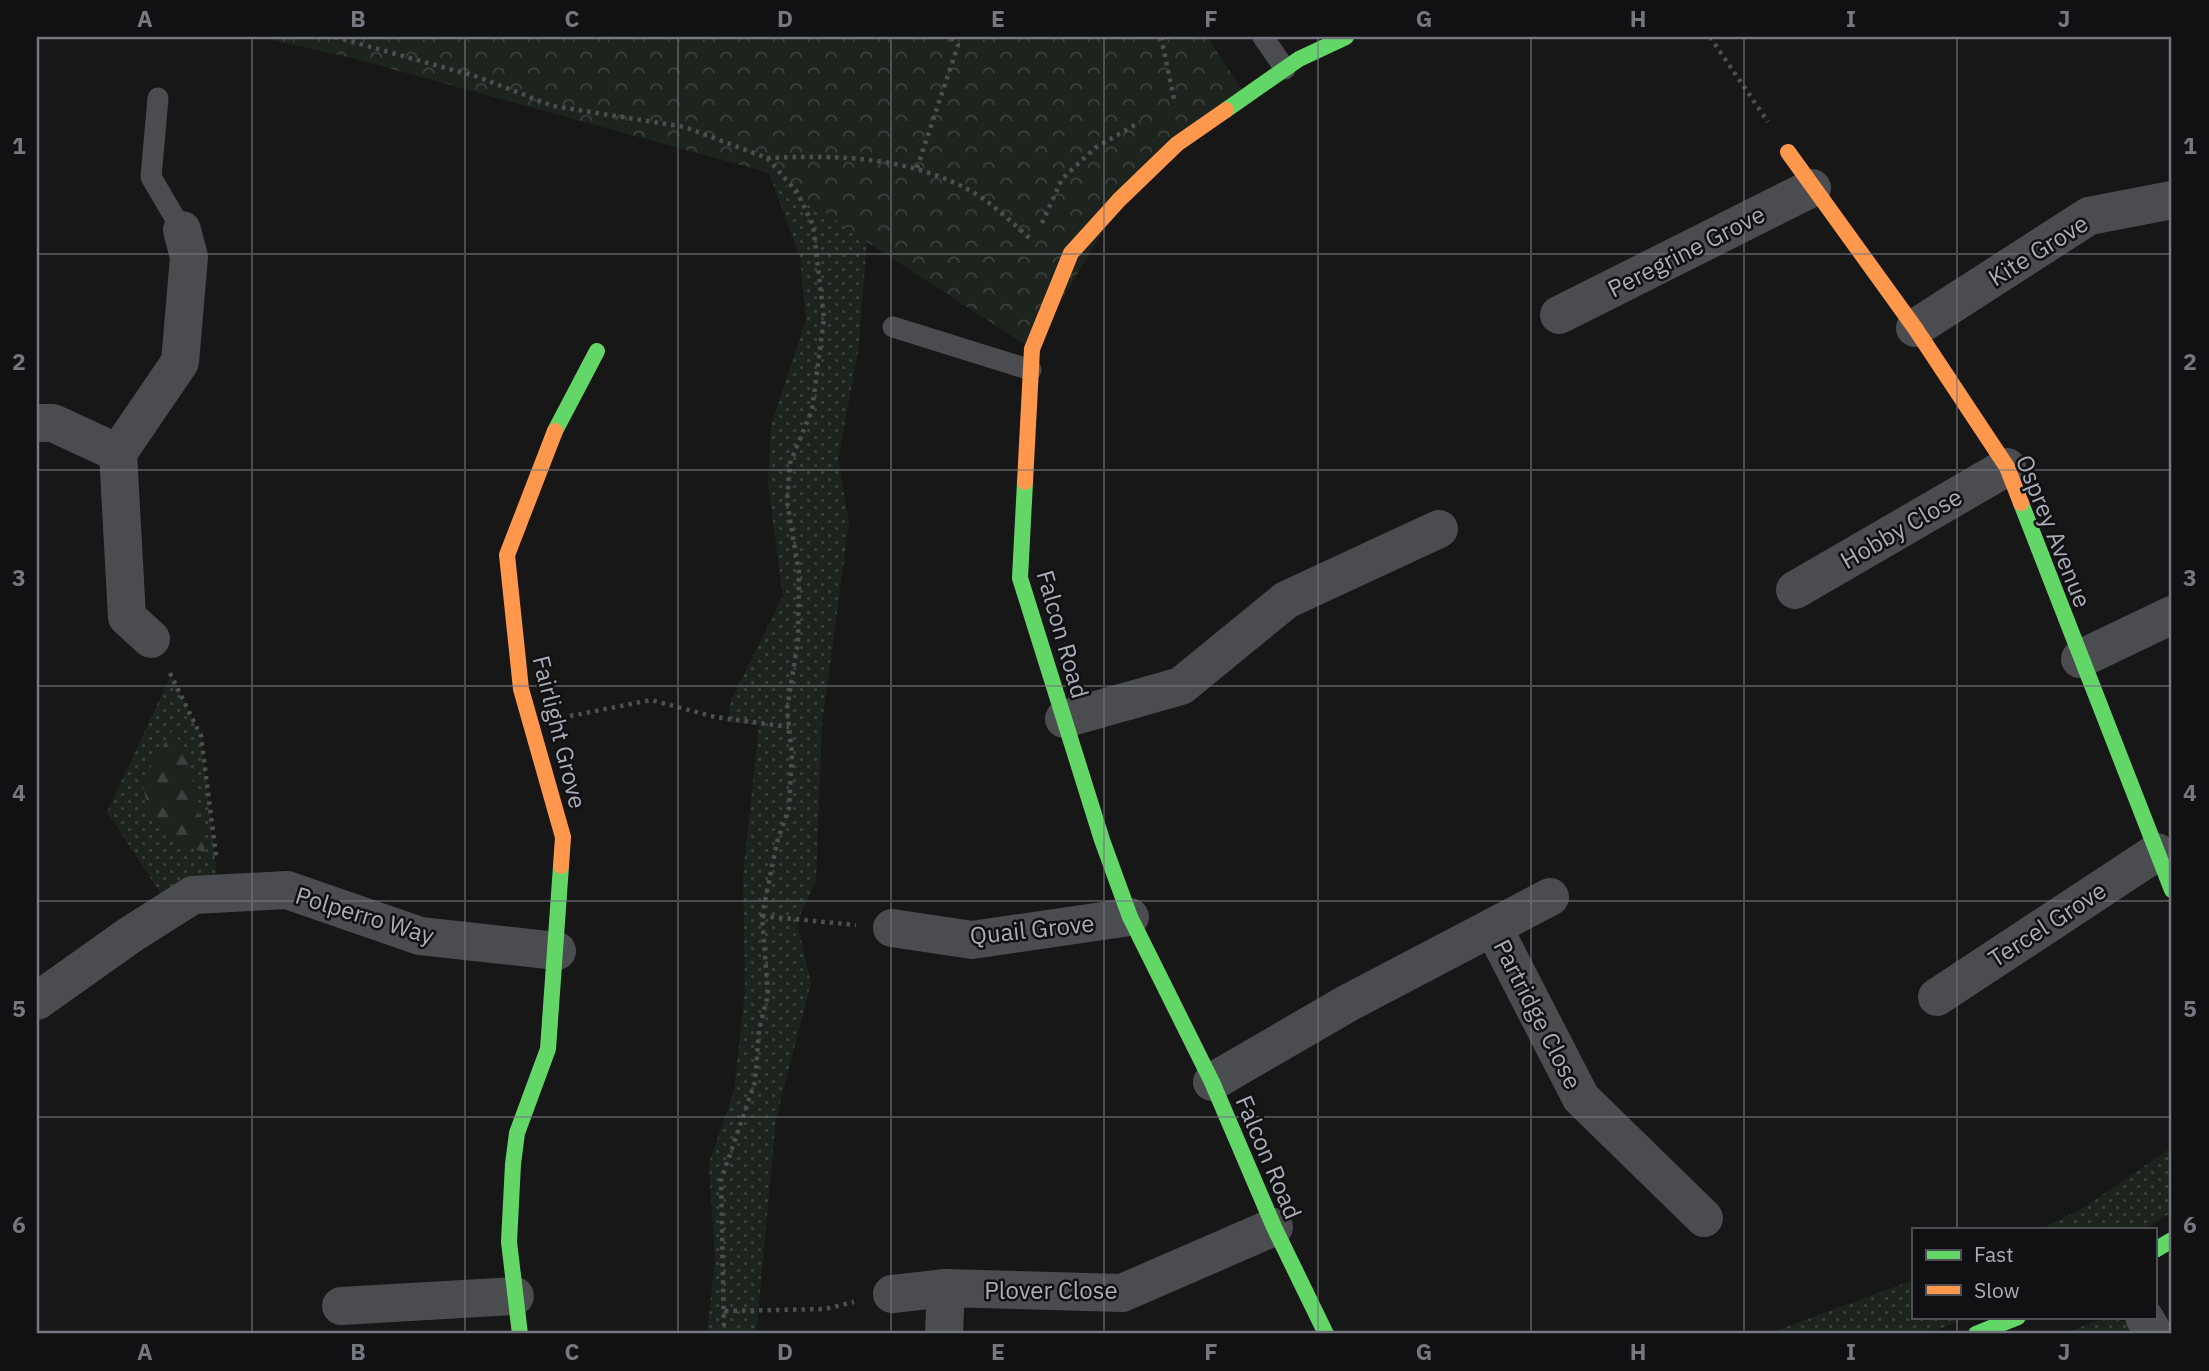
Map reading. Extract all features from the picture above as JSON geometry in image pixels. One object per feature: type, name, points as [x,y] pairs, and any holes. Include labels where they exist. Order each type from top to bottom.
[{"type":"street","name":"Falcon Road","points":[[1326,1334],[1274,1227],[1212,1082],[1130,918],[1020,578],[1032,349],[1071,253],[1119,200],[1177,144],[1284,69],[1346,37]]},
{"type":"street","name":"Osprey Avenue","points":[[1788,152],[1915,328],[2007,467],[2172,890]]},
{"type":"street","name":"Peregrine Grove","points":[[1559,315],[1812,188]]},
{"type":"street","name":"Kite Grove","points":[[1915,328],[2089,216],[2172,200]]},
{"type":"street","points":[[151,639],[127,617],[118,453],[180,362],[189,257],[182,230]]},
{"type":"street","name":"Fairlight Grove","points":[[520,1334],[509,1242],[513,1164],[517,1133],[548,1049],[563,837],[521,689],[507,555],[546,449],[597,351]]},
{"type":"street","points":[[37,423],[53,423],[118,453]]},
{"type":"street","name":"Hobby Close","points":[[1796,590],[2007,467]]},
{"type":"street","points":[[1064,719],[1181,686],[1286,600],[1439,529]]},
{"type":"street","points":[[2080,659],[2172,615]]},
{"type":"street","name":"Tercel Grove","points":[[1937,997],[2157,852]]},
{"type":"street","name":"Polperro Way","points":[[37,1001],[192,895],[287,890],[420,936],[554,962]]},
{"type":"street","name":"Partridge Close","points":[[1212,1082],[1348,1003],[1550,897]]},
{"type":"street","name":"Quail Grove","points":[[892,928],[972,940],[1130,918]]},
{"type":"street","name":"Partridge Close","points":[[1493,927],[1581,1098],[1704,1218]]},
{"type":"street","name":"Plover Close","points":[[892,1294],[946,1288],[1122,1293],[1274,1227]]},
{"type":"street","points":[[2156,1249],[2172,1240]]},
{"type":"street","points":[[944,1334],[946,1288]]},
{"type":"street","points":[[341,1306],[515,1296]]},
{"type":"street","points":[[1976,1334],[2016,1318]]},
{"type":"street","points":[[2145,1318],[2154,1334]]},
{"type":"lane","points":[[1263,37],[1284,69]]},
{"type":"lane","points":[[158,98],[151,177],[182,230]]},
{"type":"lane","points":[[893,327],[1031,370]]},
{"type":"path","points":[[335,37],[478,77],[553,106],[685,127],[767,158],[831,155],[906,164],[972,191],[1037,244]]},
{"type":"path","points":[[917,168],[958,45],[950,37]]},
{"type":"path","points":[[1161,37],[1176,110]]},
{"type":"path","points":[[1710,37],[1788,152]]},
{"type":"path","points":[[724,1334],[721,1180],[755,1082],[760,1030],[768,995],[762,916],[777,842],[789,808],[792,754],[787,709],[798,641],[799,573],[787,500],[790,463],[812,410],[824,317],[813,225],[797,192],[767,158]]},
{"type":"path","points":[[151,639],[184,698],[201,736],[219,894]]},
{"type":"path","points":[[531,724],[651,700],[715,717],[789,727]]},
{"type":"path","points":[[762,916],[892,928]]},
{"type":"path","points":[[725,1311],[825,1309],[892,1294]]},
{"type":"green space","points":[[259,37],[1207,37],[1245,94],[1127,192],[1032,349],[867,242],[769,173],[352,58]]},
{"type":"green space","points":[[769,173],[867,242],[858,352],[838,459],[849,523],[822,723],[816,881],[797,922],[811,983],[776,1119],[756,1334],[707,1334],[715,1259],[709,1163],[734,1091],[745,990],[743,875],[759,725],[728,722],[731,700],[783,596],[768,485],[771,425],[806,320],[800,258]]},
{"type":"green space","points":[[171,675],[201,736],[219,894],[171,909],[107,812]]},
{"type":"green space","points":[[173,729],[189,760],[205,852],[189,848],[167,837],[149,811],[142,782]]},
{"type":"green space","points":[[2172,1147],[2172,1212],[2147,1228],[2043,1228],[2085,1207]]},
{"type":"green space","points":[[1912,1280],[1912,1318],[1967,1318],[1927,1334],[1767,1334]]},
{"type":"green space","points":[[2118,1319],[2132,1326],[2135,1334],[2062,1334],[2096,1321]]},
{"type":"traffic: fast","points":[[1226,110],[1299,59],[1346,37]]},
{"type":"traffic: fast","points":[[555,431],[597,351]]},
{"type":"traffic: fast","points":[[1025,482],[1020,578],[1102,840],[1130,917],[1212,1082],[1274,1227],[1326,1334]]},
{"type":"traffic: fast","points":[[2021,503],[2172,890]]},
{"type":"traffic: fast","points":[[520,1334],[509,1242],[513,1164],[517,1133],[548,1049],[561,866]]},
{"type":"traffic: fast","points":[[2156,1249],[2172,1240]]},
{"type":"traffic: fast","points":[[1976,1334],[2016,1318]]},
{"type":"traffic: slow","points":[[1025,482],[1032,349],[1071,253],[1119,200],[1177,144],[1226,110]]},
{"type":"traffic: slow","points":[[1788,152],[1915,328],[2007,467],[2021,503]]},
{"type":"traffic: slow","points":[[555,431],[507,555],[521,689],[563,837],[561,866]]}]
